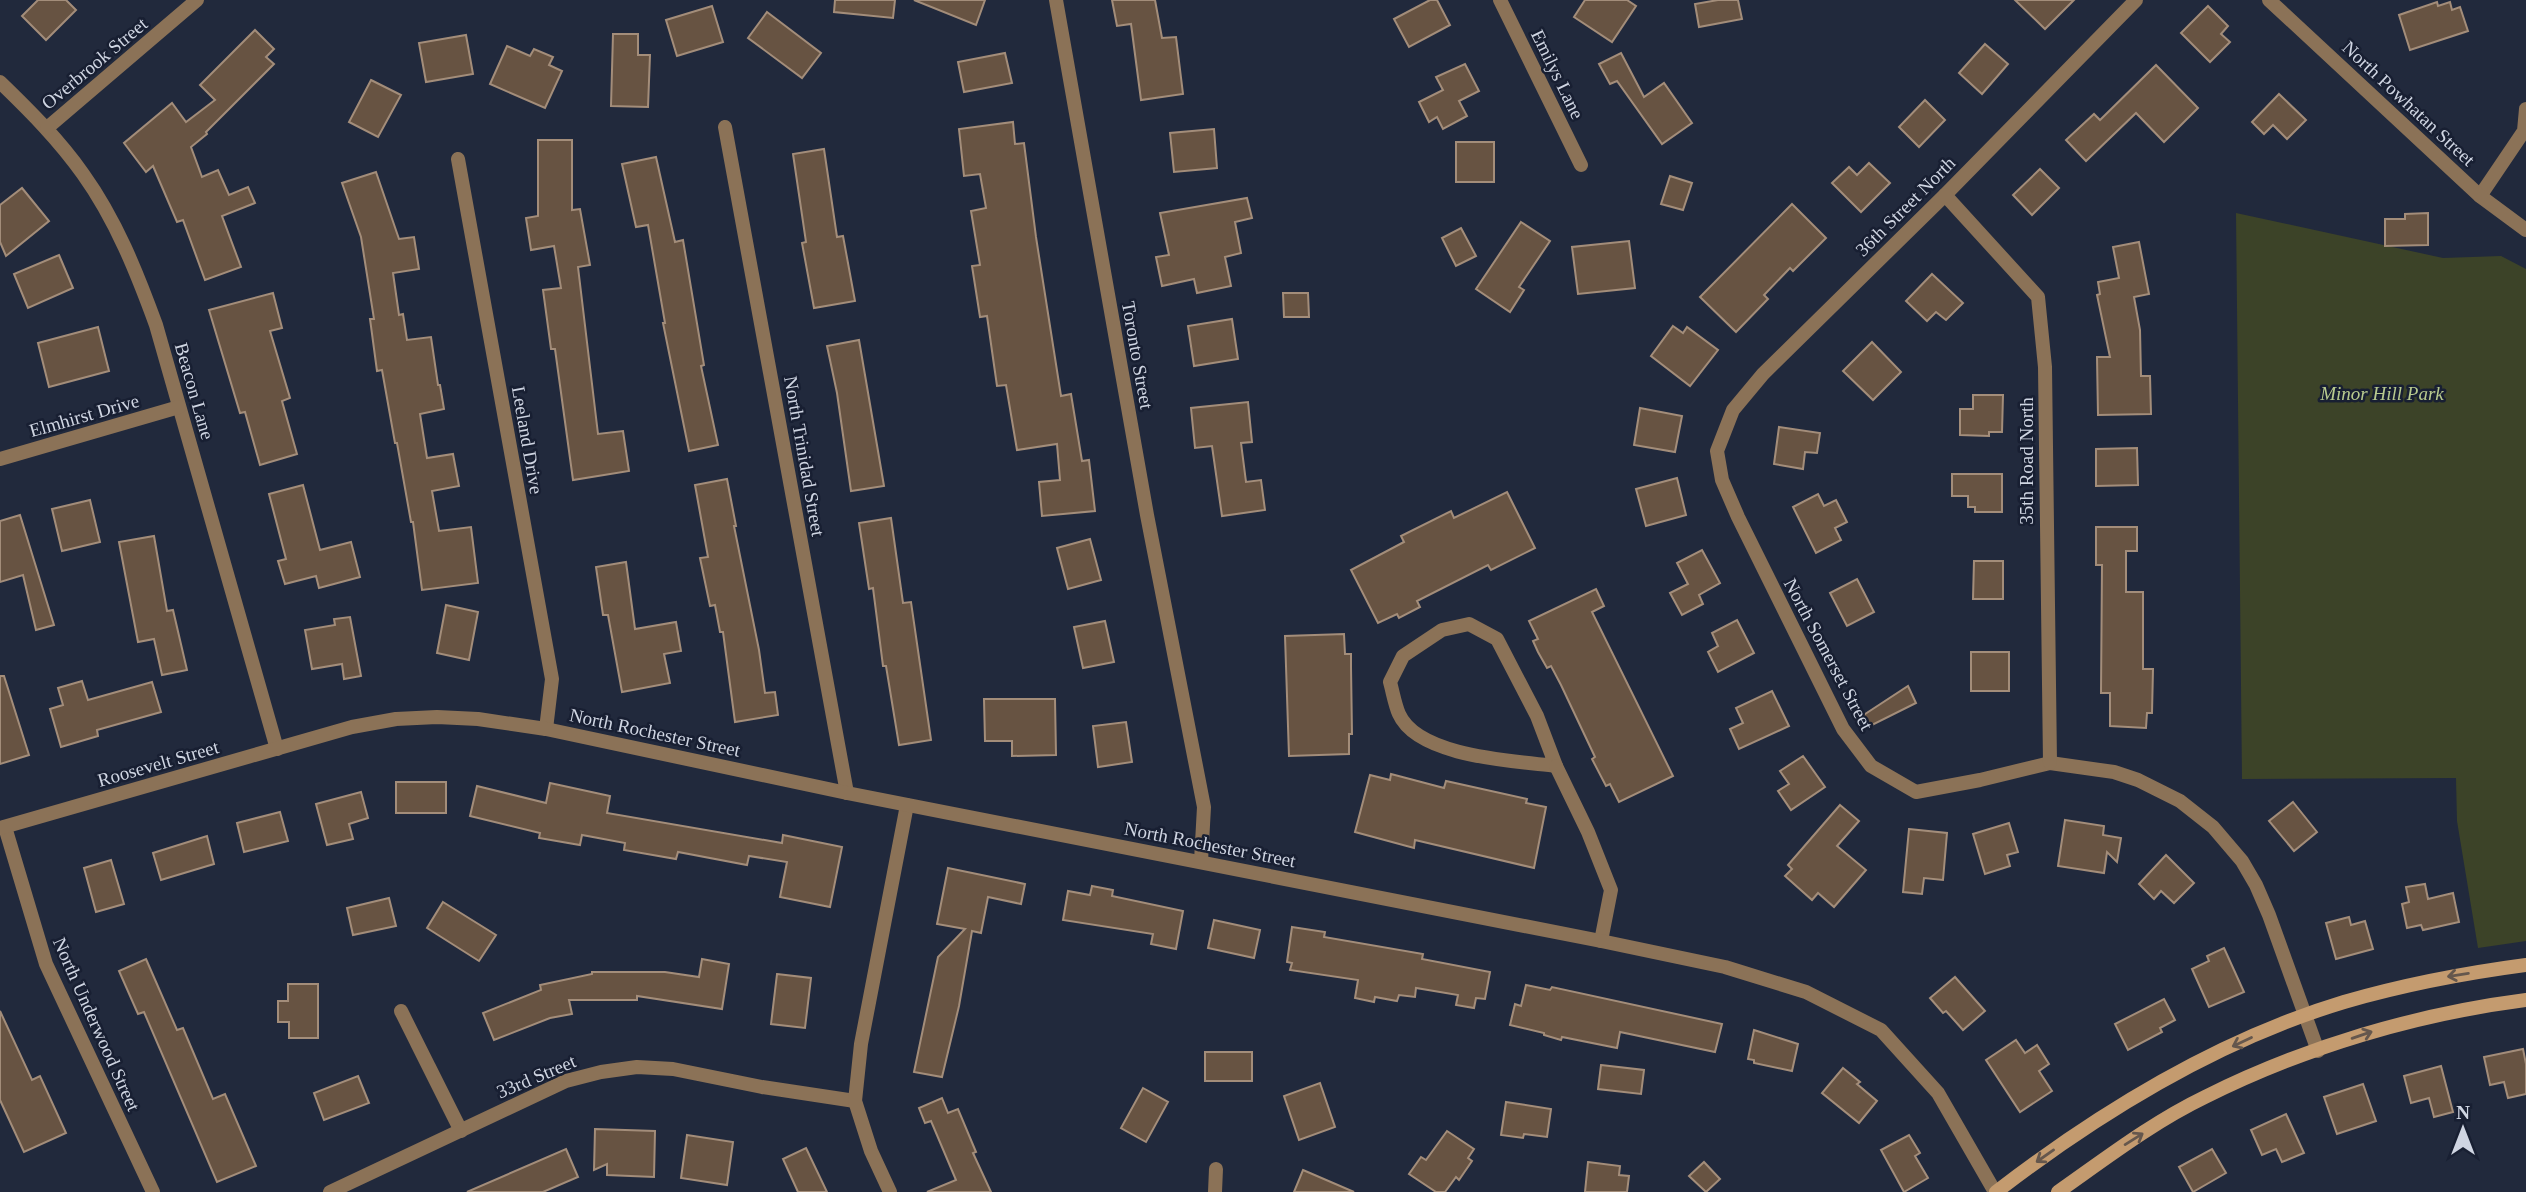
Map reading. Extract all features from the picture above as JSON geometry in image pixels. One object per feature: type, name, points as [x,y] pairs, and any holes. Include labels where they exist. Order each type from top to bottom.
[{"type":"main road","points":[[1996,1192],[2093,1122],[2192,1066],[2267,1030],[2343,1003],[2446,977],[2526,965]]},
{"type":"main road","points":[[2058,1192],[2127,1143],[2205,1097],[2371,1032],[2445,1013],[2526,1000]]},
{"type":"street","name":"Overbrook Street","points":[[47,128],[197,0]]},
{"type":"street","name":"Toronto Street","points":[[1056,0],[1147,515],[1204,807],[1200,862]]},
{"type":"street","name":"Emilys Lane","points":[[1500,0],[1581,166]]},
{"type":"street","name":"36th Street North","points":[[1717,451],[1733,410],[1763,374],[1945,195],[2137,0]]},
{"type":"street","name":"North Powhatan Street","points":[[2270,0],[2480,196],[2526,230]]},
{"type":"street","name":"Beacon Lane","points":[[0,82],[47,128],[84,176],[109,216],[137,272],[156,325],[277,749]]},
{"type":"street","points":[[2480,196],[2524,131],[2526,109]]},
{"type":"street","name":"North Trinidad Street","points":[[725,127],[846,793]]},
{"type":"street","name":"Leeland Drive","points":[[458,159],[552,679],[546,729]]},
{"type":"street","name":"35th Road North","points":[[1945,195],[2038,297],[2045,367],[2050,763]]},
{"type":"street","name":"Elmhirst Drive","points":[[0,459],[179,407]]},
{"type":"street","name":"North Somerset Street","points":[[1717,451],[1723,480],[1738,517],[1843,729],[1871,766],[1916,792],[2050,763],[2114,772],[2138,780],[2180,801],[2213,827],[2242,862],[2256,885],[2318,1051]]},
{"type":"street","points":[[1556,766],[1476,757],[1425,741],[1400,716],[1390,682],[1403,656],[1442,630],[1469,624],[1497,639],[1537,716],[1611,890],[1601,941]]},
{"type":"street","name":"North Rochester Street","points":[[326,735],[396,719],[436,717],[478,719],[546,729],[846,793],[1725,967],[1806,992],[1881,1030],[1938,1093],[1996,1192]]},
{"type":"street","name":"Roosevelt Street","points":[[2,828],[326,735]]},
{"type":"street","points":[[890,1192],[871,1152],[855,1101],[861,1044],[907,805]]},
{"type":"street","name":"North Underwood Street","points":[[2,828],[46,964],[153,1192]]},
{"type":"street","points":[[401,1012],[461,1131]]},
{"type":"street","name":"33rd Street","points":[[330,1192],[566,1081],[601,1072],[637,1067],[673,1069],[762,1087],[855,1101]]},
{"type":"street","points":[[1215,1192],[1216,1168]]},
{"type":"green space","name":"Minor Hill Park","points":[[2236,213],[2443,258],[2501,256],[2526,269],[2526,941],[2478,948],[2457,821],[2456,778],[2242,779]]},
{"type":"building","points":[[38,0],[66,0],[76,10],[46,40],[22,16]]},
{"type":"building","points":[[835,0],[895,0],[893,18],[834,12]]},
{"type":"building","points":[[914,0],[985,0],[976,25]]},
{"type":"building","points":[[1112,0],[1155,0],[1162,38],[1176,37],[1183,94],[1141,100],[1131,24],[1117,26]]},
{"type":"building","points":[[1430,0],[1437,0],[1450,25],[1409,47],[1394,19]]},
{"type":"building","points":[[1585,0],[1627,0],[1636,6],[1612,42],[1574,17]]},
{"type":"building","points":[[1738,0],[1742,19],[1699,27],[1695,4]]},
{"type":"building","points":[[2015,0],[2074,0],[2045,29]]},
{"type":"building","points":[[2437,2],[2438,6],[2450,2],[2452,10],[2460,7],[2468,31],[2410,50],[2399,15]]},
{"type":"building","points":[[712,6],[723,42],[677,56],[666,20]]},
{"type":"building","points":[[2208,6],[2228,26],[2221,34],[2230,42],[2210,62],[2181,33]]},
{"type":"building","points":[[767,12],[821,53],[802,78],[748,38]]},
{"type":"building","points":[[255,30],[274,49],[266,57],[274,64],[206,132],[207,134],[191,147],[202,177],[218,170],[229,195],[248,187],[255,203],[222,216],[241,267],[205,280],[183,220],[177,222],[153,166],[146,172],[124,143],[172,103],[186,122],[215,100],[200,85]]},
{"type":"building","points":[[613,34],[638,34],[638,55],[650,55],[648,107],[611,106]]},
{"type":"building","points":[[466,35],[473,74],[426,82],[419,43]]},
{"type":"building","points":[[1985,44],[2008,64],[1982,94],[1959,73]]},
{"type":"building","points":[[507,46],[530,56],[534,49],[553,57],[549,65],[562,71],[545,108],[490,84]]},
{"type":"building","points":[[1005,53],[1012,83],[964,92],[958,62]]},
{"type":"building","points":[[1621,53],[1644,97],[1664,83],[1692,123],[1662,144],[1617,81],[1610,84],[1599,64]]},
{"type":"building","points":[[1465,64],[1479,91],[1459,101],[1467,116],[1443,129],[1437,117],[1429,122],[1419,102],[1443,90],[1436,77]]},
{"type":"building","points":[[2156,65],[2198,108],[2164,142],[2136,113],[2086,161],[2066,140],[2094,114],[2100,120]]},
{"type":"building","points":[[371,80],[401,95],[378,137],[349,122]]},
{"type":"building","points":[[2279,94],[2306,120],[2287,139],[2273,125],[2264,134],[2252,122]]},
{"type":"building","points":[[1925,100],[1945,120],[1919,147],[1899,127]]},
{"type":"building","points":[[1013,122],[1015,144],[1024,143],[1061,396],[1071,394],[1082,461],[1089,460],[1095,511],[1042,516],[1039,482],[1060,480],[1057,444],[1017,450],[1006,385],[997,386],[987,316],[980,317],[972,266],[980,265],[971,211],[986,208],[980,174],[964,176],[959,129]]},
{"type":"building","points":[[1214,129],[1217,168],[1174,172],[1170,133]]},
{"type":"building","points":[[538,140],[572,140],[572,210],[580,209],[590,265],[578,267],[598,434],[623,431],[629,471],[573,480],[555,349],[551,349],[543,290],[561,288],[554,246],[531,250],[526,218],[538,216]]},
{"type":"building","points":[[1456,142],[1494,142],[1494,182],[1456,182]]},
{"type":"building","points":[[824,149],[837,237],[843,236],[855,301],[814,308],[802,243],[806,242],[793,154]]},
{"type":"building","points":[[656,157],[675,242],[683,240],[704,365],[701,366],[718,445],[689,451],[663,323],[648,225],[636,227],[622,164]]},
{"type":"building","points":[[1869,163],[1890,183],[1861,212],[1832,183],[1849,167],[1857,175]]},
{"type":"building","points":[[2040,169],[2059,188],[2032,215],[2013,195]]},
{"type":"building","points":[[376,172],[399,239],[414,237],[419,269],[393,273],[399,315],[403,314],[407,340],[431,337],[440,385],[444,409],[420,414],[427,458],[453,454],[459,486],[432,491],[439,531],[471,527],[478,583],[422,590],[413,522],[382,370],[377,371],[370,319],[374,319],[361,237],[342,183]]},
{"type":"building","points":[[1670,176],[1692,183],[1683,210],[1661,204]]},
{"type":"building","points":[[22,188],[49,221],[6,256],[0,242],[0,205]]},
{"type":"building","points":[[1247,198],[1252,218],[1235,222],[1241,253],[1225,257],[1231,286],[1197,293],[1194,279],[1162,286],[1156,257],[1169,255],[1160,213]]},
{"type":"building","points":[[1792,204],[1826,238],[1793,271],[1790,268],[1764,295],[1768,299],[1736,332],[1700,297]]},
{"type":"building","points":[[2428,213],[2428,245],[2385,246],[2385,219],[2405,219],[2405,214]]},
{"type":"building","points":[[1521,222],[1550,241],[1519,287],[1524,290],[1510,312],[1476,289]]},
{"type":"building","points":[[1461,228],[1476,256],[1456,266],[1442,238]]},
{"type":"building","points":[[1629,241],[1635,288],[1578,294],[1572,247]]},
{"type":"building","points":[[2139,242],[2149,294],[2134,297],[2140,330],[2141,376],[2150,376],[2151,414],[2098,415],[2097,357],[2110,357],[2097,295],[2100,294],[2098,282],[2119,278],[2113,247]]},
{"type":"building","points":[[59,255],[73,288],[28,308],[14,274]]},
{"type":"building","points":[[1932,274],[1963,303],[1946,320],[1936,312],[1927,321],[1906,301]]},
{"type":"building","points":[[273,293],[282,328],[270,331],[290,398],[282,401],[297,454],[260,465],[245,412],[240,413],[209,310]]},
{"type":"building","points":[[1283,293],[1308,293],[1309,317],[1284,317]]},
{"type":"building","points":[[1232,319],[1238,359],[1194,366],[1188,326]]},
{"type":"building","points":[[1673,326],[1683,333],[1687,327],[1718,350],[1690,386],[1651,356]]},
{"type":"building","points":[[98,327],[109,371],[49,387],[38,343]]},
{"type":"building","points":[[859,340],[884,486],[851,491],[837,393],[827,346]]},
{"type":"building","points":[[1872,342],[1901,372],[1873,400],[1843,371]]},
{"type":"building","points":[[1973,395],[2003,395],[2002,432],[1989,432],[1989,436],[1960,435],[1960,409],[1973,409]]},
{"type":"building","points":[[1248,402],[1252,442],[1241,443],[1246,482],[1261,480],[1265,510],[1222,516],[1212,446],[1195,448],[1191,408]]},
{"type":"building","points":[[1640,408],[1682,416],[1675,452],[1634,445]]},
{"type":"building","points":[[1779,427],[1820,433],[1817,453],[1805,452],[1803,469],[1774,464]]},
{"type":"building","points":[[2137,448],[2138,485],[2096,486],[2096,449]]},
{"type":"building","points":[[1952,474],[2002,474],[2002,512],[1975,512],[1975,507],[1968,507],[1968,496],[1952,496]]},
{"type":"building","points":[[1677,478],[1686,515],[1646,526],[1636,489]]},
{"type":"building","points":[[727,479],[765,693],[775,692],[778,715],[735,722],[723,632],[720,632],[715,605],[710,606],[700,558],[708,557],[695,485]]},
{"type":"building","points":[[303,485],[320,550],[351,542],[360,577],[319,588],[316,576],[285,584],[278,561],[286,559],[269,494]]},
{"type":"building","points":[[1507,492],[1535,548],[1491,570],[1488,565],[1417,601],[1420,607],[1399,618],[1397,614],[1378,623],[1351,570],[1404,542],[1401,536],[1451,511],[1454,518]]},
{"type":"building","points":[[1818,494],[1824,506],[1836,500],[1847,522],[1835,528],[1841,540],[1816,553],[1793,507]]},
{"type":"building","points":[[90,500],[100,542],[62,551],[52,509]]},
{"type":"building","points":[[20,515],[54,625],[36,630],[23,575],[0,582],[0,521]]},
{"type":"building","points":[[891,518],[903,603],[911,602],[931,740],[899,745],[886,666],[883,666],[873,588],[869,589],[859,523]]},
{"type":"building","points":[[2096,527],[2137,527],[2137,551],[2126,551],[2126,592],[2143,592],[2143,669],[2153,669],[2152,713],[2147,713],[2146,728],[2110,726],[2110,693],[2101,693],[2102,565],[2096,565]]},
{"type":"building","points":[[154,536],[167,611],[173,610],[187,670],[162,675],[154,639],[138,642],[119,542]]},
{"type":"building","points":[[1090,539],[1101,580],[1068,589],[1057,548]]},
{"type":"building","points":[[1702,550],[1720,583],[1699,595],[1703,604],[1682,615],[1670,593],[1688,584],[1677,563]]},
{"type":"building","points":[[1974,561],[2003,561],[2003,599],[1973,599]]},
{"type":"building","points":[[626,562],[635,629],[676,622],[681,651],[664,654],[670,683],[622,692],[608,615],[603,615],[596,567]]},
{"type":"building","points":[[1857,579],[1874,612],[1847,626],[1830,593]]},
{"type":"building","points":[[1596,589],[1604,606],[1592,612],[1673,776],[1619,802],[1610,784],[1606,786],[1592,759],[1595,757],[1551,666],[1547,668],[1538,652],[1533,641],[1538,639],[1529,621]]},
{"type":"building","points":[[446,605],[478,612],[469,660],[437,653]]},
{"type":"building","points":[[350,617],[361,676],[344,679],[342,664],[312,669],[305,630],[335,625],[334,619]]},
{"type":"building","points":[[1737,620],[1754,653],[1718,672],[1708,652],[1718,646],[1712,633]]},
{"type":"building","points":[[1105,621],[1114,662],[1083,668],[1074,627]]},
{"type":"building","points":[[1344,634],[1345,654],[1351,654],[1352,734],[1349,734],[1349,754],[1289,756],[1285,636]]},
{"type":"building","points":[[1971,652],[2009,652],[2009,691],[1971,691]]},
{"type":"building","points":[[0,676],[4,676],[29,755],[0,764]]},
{"type":"building","points":[[82,681],[88,700],[152,682],[161,712],[97,730],[98,736],[61,747],[50,709],[63,705],[58,688]]},
{"type":"building","points":[[1908,686],[1916,703],[1862,730],[1856,720]]},
{"type":"building","points":[[1772,691],[1789,726],[1739,749],[1730,729],[1743,723],[1736,708]]},
{"type":"building","points":[[984,699],[1055,699],[1056,755],[1012,756],[1012,741],[985,741]]},
{"type":"building","points":[[1126,722],[1132,762],[1098,767],[1093,726]]},
{"type":"building","points":[[1803,756],[1825,787],[1791,810],[1778,791],[1789,784],[1780,771]]},
{"type":"building","points":[[1391,774],[1444,788],[1446,781],[1527,799],[1526,803],[1546,807],[1534,868],[1415,840],[1414,848],[1355,832],[1370,775],[1390,780]]},
{"type":"building","points":[[396,782],[446,782],[446,813],[396,813]]},
{"type":"building","points":[[550,783],[610,796],[607,813],[782,843],[783,835],[842,847],[830,907],[780,897],[787,862],[749,856],[747,865],[678,852],[676,859],[624,850],[625,843],[582,835],[580,845],[539,838],[540,833],[470,816],[477,786],[546,803]]},
{"type":"building","points":[[361,792],[368,818],[349,824],[353,839],[327,845],[316,804]]},
{"type":"building","points":[[2293,802],[2317,832],[2294,851],[2269,821]]},
{"type":"building","points":[[1840,805],[1859,821],[1837,846],[1866,870],[1834,907],[1818,893],[1812,900],[1785,876],[1792,869],[1788,865]]},
{"type":"building","points":[[280,812],[288,841],[244,852],[237,823]]},
{"type":"building","points":[[2065,820],[2104,826],[2103,835],[2121,838],[2117,862],[2107,852],[2104,873],[2058,866]]},
{"type":"building","points":[[2009,823],[2018,852],[2007,855],[2010,866],[1985,874],[1973,834]]},
{"type":"building","points":[[1909,829],[1947,833],[1943,880],[1924,878],[1922,894],[1903,892]]},
{"type":"building","points":[[207,836],[214,864],[161,880],[153,853]]},
{"type":"building","points":[[2166,855],[2194,883],[2174,903],[2161,891],[2154,899],[2139,884]]},
{"type":"building","points":[[111,860],[124,904],[96,912],[84,868]]},
{"type":"building","points":[[948,868],[1025,884],[1021,904],[988,897],[981,933],[972,931],[959,1006],[942,1077],[914,1072],[938,957],[965,929],[937,924]]},
{"type":"building","points":[[2425,884],[2428,899],[2453,893],[2459,922],[2423,930],[2421,925],[2407,928],[2402,904],[2409,902],[2406,887]]},
{"type":"building","points":[[1092,886],[1113,890],[1112,896],[1183,911],[1176,949],[1151,944],[1153,934],[1063,920],[1068,891],[1090,895]]},
{"type":"building","points":[[389,898],[396,926],[353,935],[347,908]]},
{"type":"building","points":[[443,902],[496,935],[479,961],[427,928]]},
{"type":"building","points":[[2349,917],[2351,925],[2365,921],[2373,949],[2336,959],[2326,923]]},
{"type":"building","points":[[1214,920],[1260,930],[1254,958],[1208,948]]},
{"type":"building","points":[[1292,927],[1325,932],[1324,937],[1423,954],[1422,959],[1490,972],[1485,999],[1476,998],[1474,1008],[1456,1005],[1458,995],[1416,988],[1415,997],[1399,995],[1397,1001],[1375,997],[1374,1002],[1355,998],[1358,980],[1290,970],[1292,963],[1287,962]]},
{"type":"building","points":[[2224,948],[2244,992],[2209,1007],[2192,969],[2209,961],[2207,956]]},
{"type":"building","points":[[146,959],[177,1030],[183,1028],[213,1099],[225,1094],[256,1166],[217,1182],[144,1012],[138,1014],[119,971]]},
{"type":"building","points":[[702,959],[729,964],[722,1009],[637,996],[637,1000],[569,1000],[572,1014],[550,1018],[494,1040],[483,1013],[541,990],[540,985],[592,972],[665,972],[699,977]]},
{"type":"building","points":[[777,974],[811,978],[805,1028],[771,1024]]},
{"type":"building","points":[[1955,977],[1985,1011],[1963,1030],[1930,998]]},
{"type":"building","points":[[288,984],[318,984],[318,1038],[289,1038],[289,1022],[278,1022],[278,1001],[288,1001]]},
{"type":"building","points":[[1526,985],[1550,990],[1552,987],[1722,1024],[1715,1052],[1620,1032],[1617,1048],[1562,1037],[1561,1040],[1510,1025],[1515,1004],[1521,1006]]},
{"type":"building","points":[[2164,999],[2175,1020],[2160,1028],[2162,1032],[2128,1050],[2115,1024]]},
{"type":"building","points":[[0,1011],[32,1080],[40,1076],[66,1133],[24,1152],[0,1100]]},
{"type":"building","points":[[1754,1030],[1798,1044],[1792,1071],[1754,1063],[1754,1060],[1748,1059]]},
{"type":"building","points":[[2016,1040],[2025,1053],[2037,1045],[2049,1064],[2039,1071],[2052,1091],[2020,1112],[1986,1060]]},
{"type":"building","points":[[2523,1049],[2526,1094],[2508,1098],[2504,1082],[2490,1085],[2484,1057]]},
{"type":"building","points":[[1205,1052],[1252,1052],[1252,1081],[1205,1081]]},
{"type":"building","points":[[1601,1065],[1644,1070],[1641,1094],[1598,1089]]},
{"type":"building","points":[[2441,1066],[2453,1112],[2434,1117],[2429,1098],[2411,1103],[2404,1076]]},
{"type":"building","points":[[1843,1068],[1877,1101],[1859,1123],[1822,1093]]},
{"type":"building","points":[[358,1076],[369,1103],[324,1120],[314,1093]]},
{"type":"building","points":[[1320,1083],[1335,1127],[1299,1140],[1284,1096]]},
{"type":"building","points":[[2363,1084],[2376,1121],[2337,1134],[2324,1097]]},
{"type":"building","points":[[1143,1088],[1168,1102],[1146,1142],[1121,1128]]},
{"type":"building","points":[[942,1098],[948,1113],[958,1109],[976,1152],[973,1153],[991,1192],[927,1192],[956,1180],[931,1121],[925,1123],[919,1108]]},
{"type":"building","points":[[1506,1102],[1551,1109],[1547,1137],[1501,1135]]},
{"type":"building","points":[[2286,1114],[2304,1153],[2282,1162],[2276,1149],[2262,1155],[2251,1130]]},
{"type":"building","points":[[595,1129],[655,1131],[654,1177],[607,1175],[607,1164],[594,1170]]},
{"type":"building","points":[[1447,1131],[1474,1149],[1468,1158],[1472,1161],[1459,1180],[1456,1177],[1445,1192],[1436,1192],[1409,1174],[1421,1157],[1426,1160]]},
{"type":"building","points":[[687,1135],[733,1142],[727,1185],[681,1178]]},
{"type":"building","points":[[1909,1135],[1920,1153],[1915,1156],[1928,1178],[1904,1192],[1881,1150]]},
{"type":"building","points":[[806,1148],[827,1192],[798,1192],[783,1159]]},
{"type":"building","points":[[566,1149],[578,1177],[543,1192],[467,1192]]},
{"type":"building","points":[[2212,1149],[2226,1173],[2193,1192],[2179,1167]]},
{"type":"building","points":[[1588,1162],[1620,1166],[1619,1175],[1629,1176],[1627,1192],[1585,1192]]},
{"type":"building","points":[[1704,1162],[1720,1179],[1706,1192],[1689,1176]]},
{"type":"building","points":[[1303,1170],[1354,1192],[1294,1192]]}]
